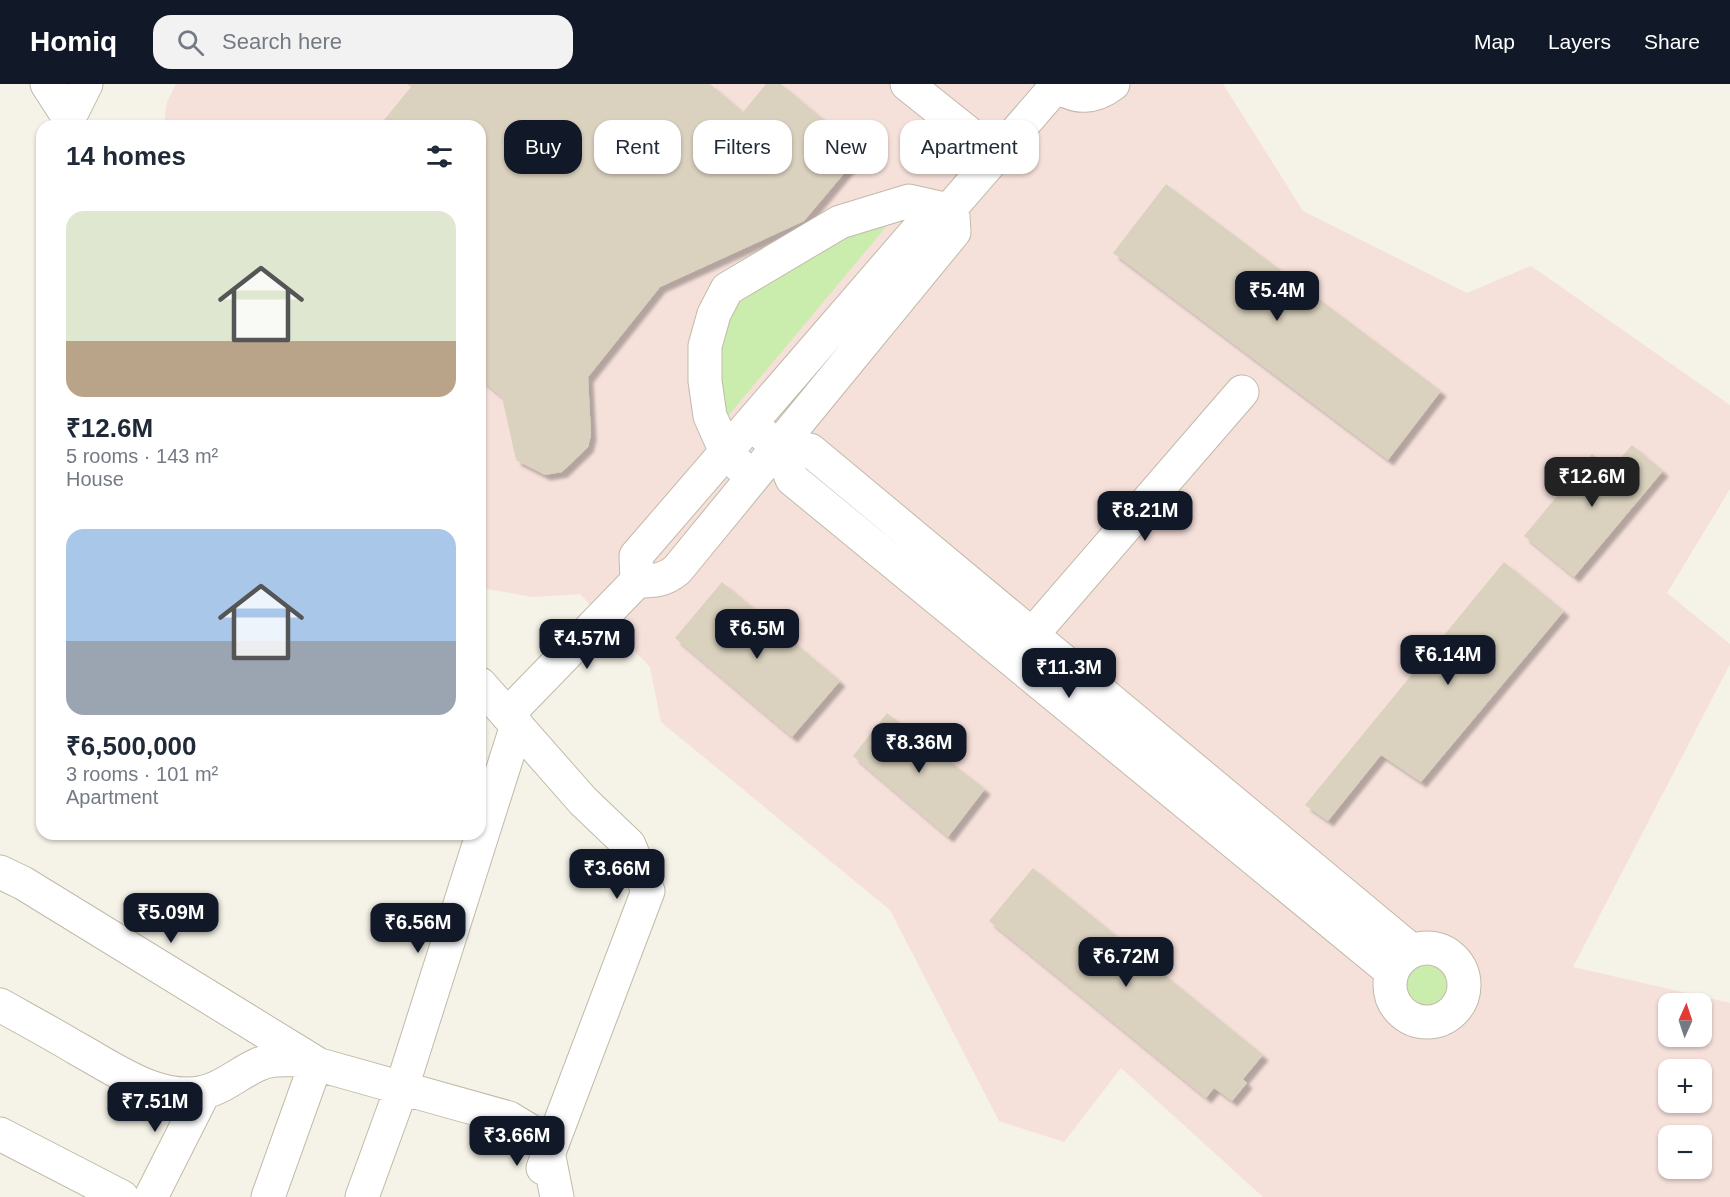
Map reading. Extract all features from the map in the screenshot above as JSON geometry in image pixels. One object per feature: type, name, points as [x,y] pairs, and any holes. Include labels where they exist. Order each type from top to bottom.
[{"type":"street","points":[[47,84],[68,120]]},
{"type":"street","points":[[70,120],[86,84]]},
{"type":"street","points":[[907,84],[952,120]]},
{"type":"street","points":[[1027,120],[1057,84],[1076,95],[1090,96],[1103,92],[1113,84]]},
{"type":"street","points":[[486,807],[512,720],[637,581],[636,556],[934,211],[949,210],[981,174]]},
{"type":"street","points":[[637,581],[658,581],[677,570],[753,478],[954,232],[953,216],[949,210],[909,201],[840,222],[728,289],[714,314],[705,346],[705,381],[710,416],[726,452],[753,478]]},
{"type":"street","points":[[1010,659],[1242,392]]},
{"type":"street","points":[[750,424],[779,446],[810,450],[1032,634],[1402,962],[1010,659],[792,479],[779,446]]},
{"type":"street","points":[[486,691],[584,801],[629,845],[648,891],[548,1152],[534,1197]]},
{"type":"street","points":[[362,1197],[402,1087],[476,840]]},
{"type":"street","points":[[0,872],[23,883],[316,1063]]},
{"type":"street","points":[[0,1005],[133,1080],[166,1092],[186,1094],[204,1092],[258,1064],[274,1060],[302,1059],[509,1118],[537,1135],[548,1152],[557,1197]]},
{"type":"street","points":[[268,1197],[316,1063]]},
{"type":"street","points":[[151,1197],[204,1092]]},
{"type":"street","points":[[0,1134],[122,1197]]},
{"type":"shaded area","points":[[176,84],[1223,84],[1303,211],[1467,293],[1531,266],[1730,405],[1730,489],[1667,593],[1730,644],[1730,664],[1573,967],[1686,993],[1658,993],[1658,1047],[1712,1047],[1712,999],[1730,1003],[1730,1197],[1263,1197],[1121,1068],[1064,1142],[999,1121],[890,910],[661,722],[650,667],[580,594],[532,597],[486,589],[486,120],[165,120],[167,102]]},
{"type":"green space","points":[[890,222],[727,417],[720,390],[719,360],[722,334],[739,303],[844,234]]},
{"type":"green space","points":[[1428,959],[1445,966],[1452,983],[1445,1000],[1428,1007],[1411,1000],[1404,983],[1411,966]]},
{"type":"building","points":[[407,84],[710,84],[743,112],[766,84],[781,84],[824,120],[804,120],[804,174],[844,174],[804,221],[660,287],[588,377],[591,435],[588,447],[562,472],[545,475],[516,460],[502,397],[486,384],[486,120],[384,120],[411,87]]},
{"type":"building","points":[[1166,184],[1441,391],[1388,460],[1113,253]]},
{"type":"building","points":[[1632,445],[1663,471],[1574,577],[1524,536],[1592,454],[1611,469]]},
{"type":"building","points":[[1504,562],[1564,611],[1421,782],[1381,755],[1328,821],[1305,805]]},
{"type":"building","points":[[722,582],[840,681],[792,737],[675,638]]},
{"type":"building","points":[[887,713],[985,789],[948,837],[853,756]]},
{"type":"building","points":[[1033,868],[1263,1055],[1243,1079],[1247,1083],[1232,1101],[1214,1088],[1206,1098],[989,921]]}]
